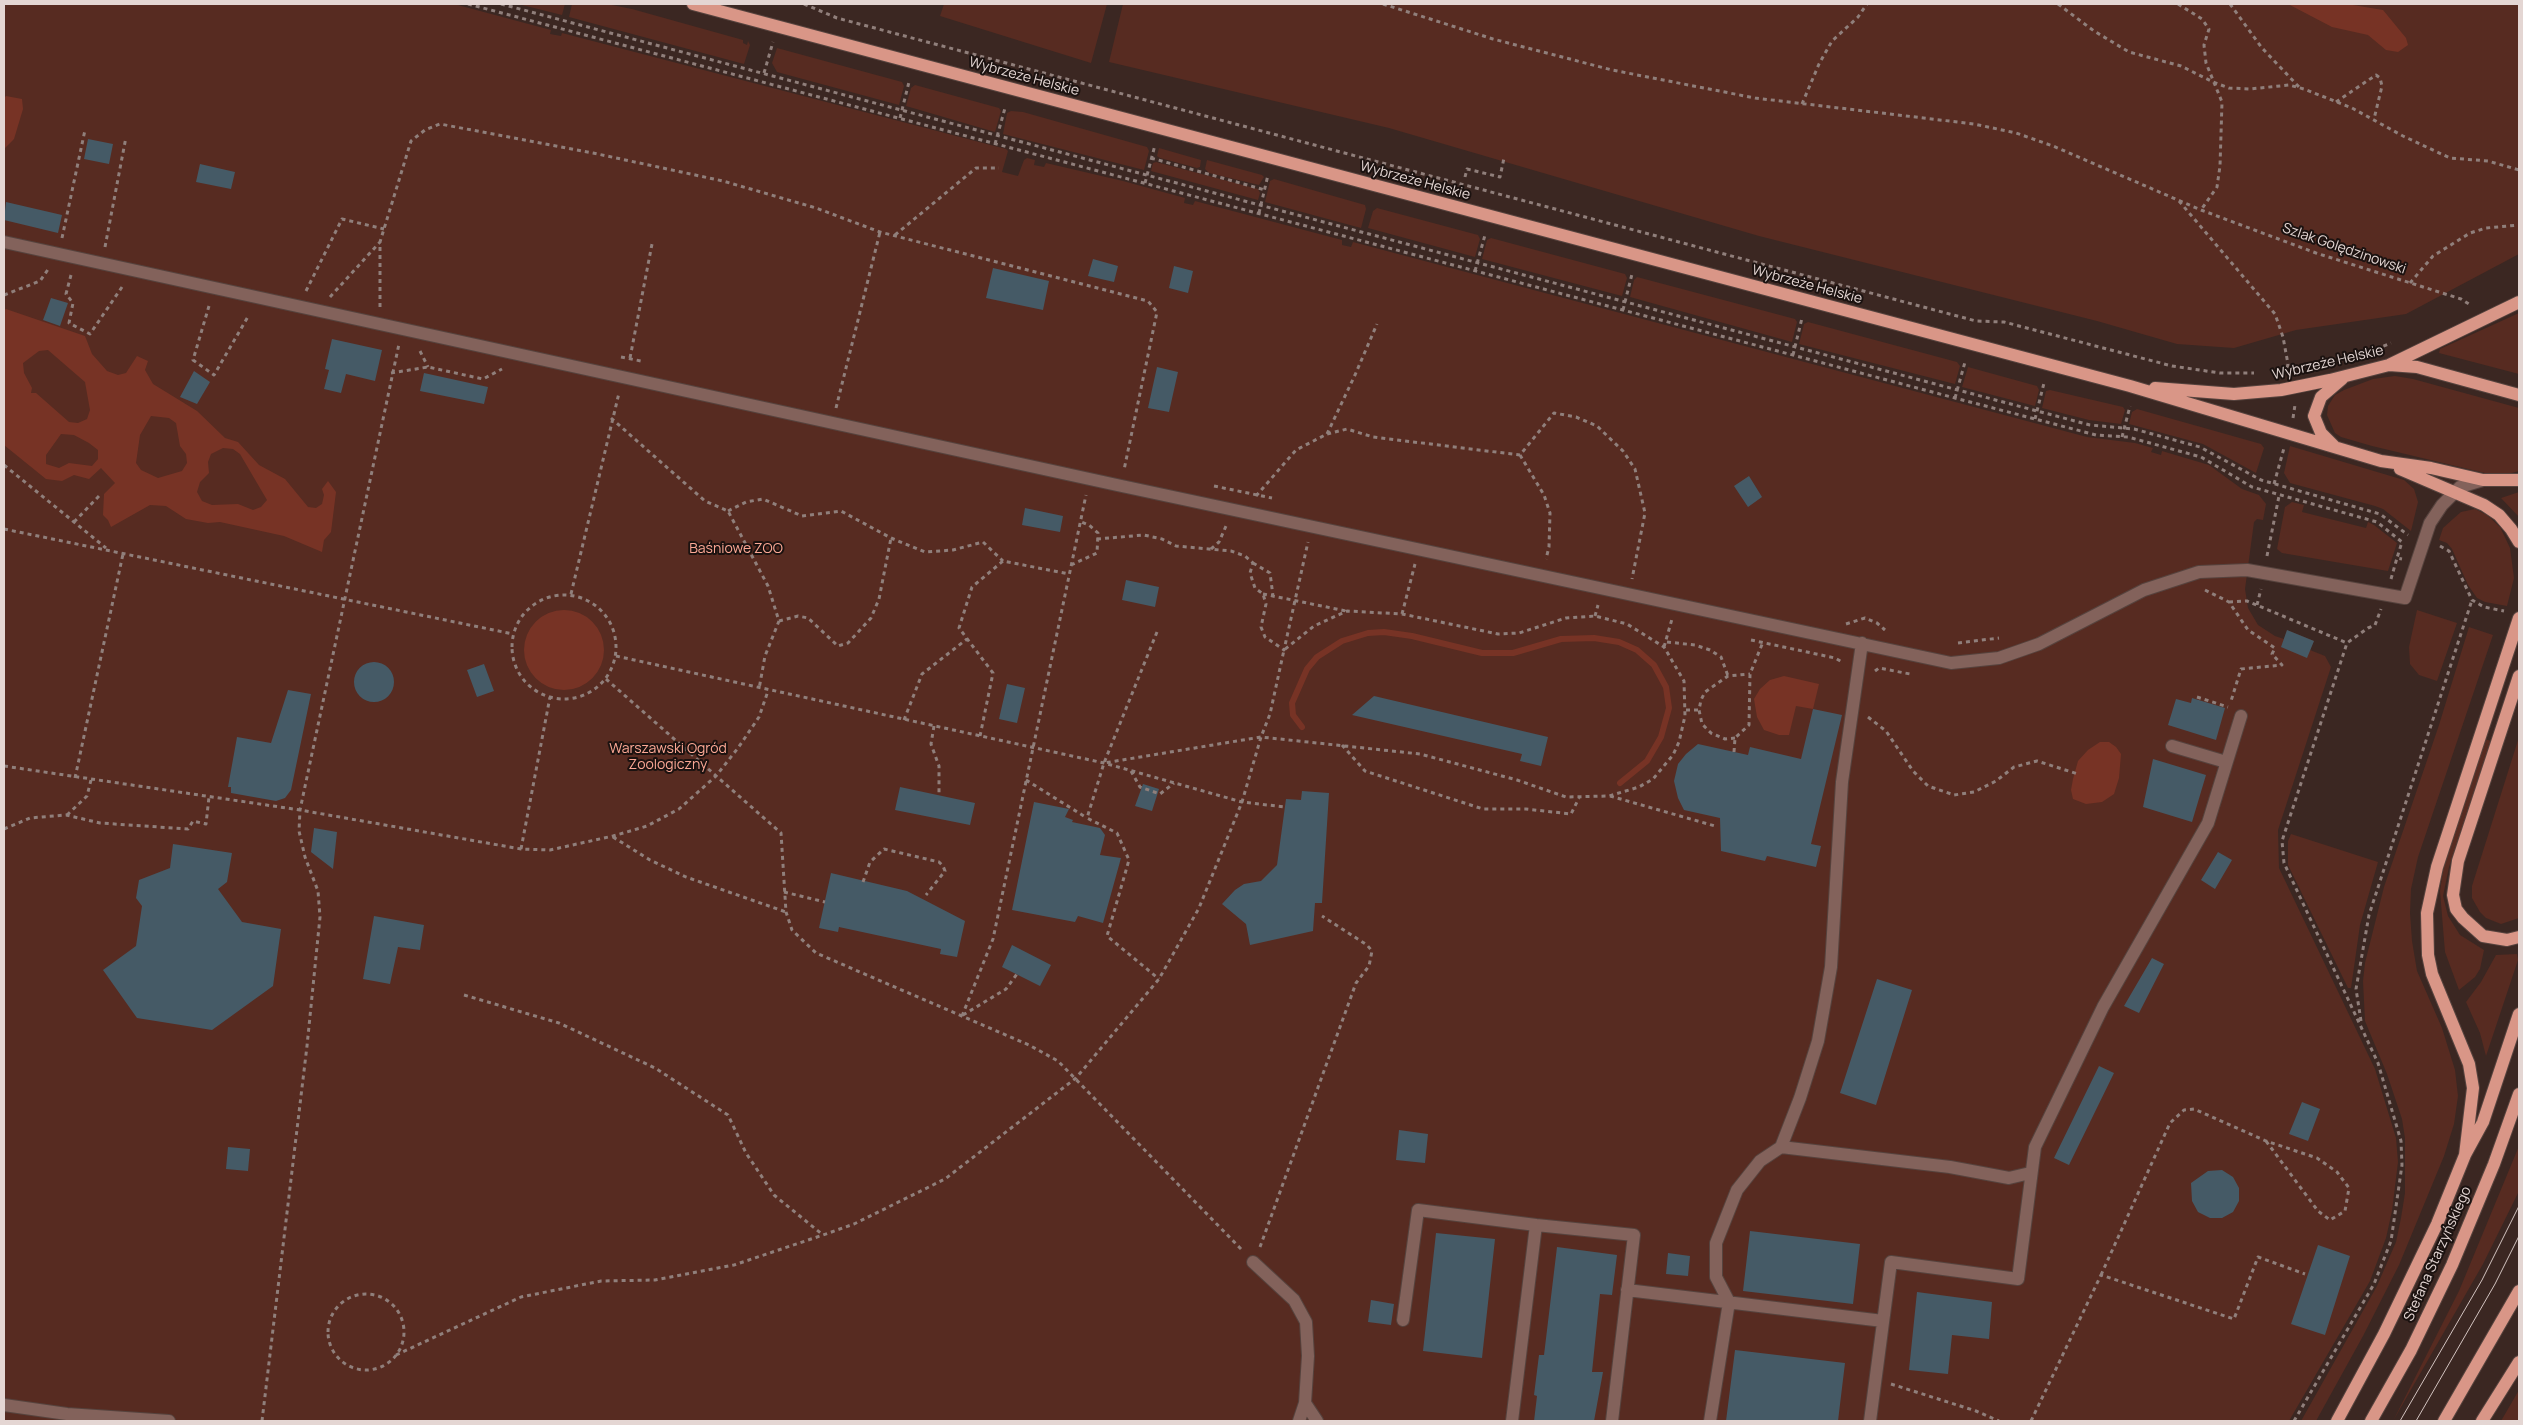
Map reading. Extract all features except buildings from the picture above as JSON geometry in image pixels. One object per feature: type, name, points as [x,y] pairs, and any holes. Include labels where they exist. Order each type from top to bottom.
[{"type":"main road","name":"Wybrzeże Helskie","points":[[693,4],[2130,386],[2381,461],[2431,468],[2483,480],[2519,480]]},
{"type":"main road","name":"Wybrzeże Helskie","points":[[2130,386],[2234,394],[2294,388],[2389,365],[2519,302]]},
{"type":"main road","points":[[2389,365],[2417,367],[2519,395]]},
{"type":"main road","points":[[2335,448],[2321,433],[2314,416],[2320,397],[2346,376]]},
{"type":"main road","points":[[2381,461],[2455,491],[2499,514],[2519,542]]},
{"type":"main road","points":[[2465,1155],[2472,1088],[2469,1064],[2432,974],[2428,955],[2428,913],[2437,867],[2519,618]]},
{"type":"main road","points":[[2519,676],[2458,861],[2453,895],[2456,909],[2483,936],[2507,940],[2519,937]]},
{"type":"main road","points":[[2337,1421],[2384,1334],[2437,1224],[2465,1155],[2483,1122],[2519,1014]]},
{"type":"main road","name":"Stefana Starzyńskiego","points":[[2372,1421],[2411,1350],[2452,1265],[2494,1164],[2519,1094]]},
{"type":"main road","points":[[2444,1421],[2519,1291]]},
{"type":"main road","points":[[2482,1421],[2519,1362]]},
{"type":"street","points":[[4,242],[1117,485],[1951,663],[1999,658],[2038,644],[2144,590],[2172,579],[2199,572],[2247,570],[2264,572],[2405,598],[2430,523],[2455,491],[2468,483],[2483,480]]},
{"type":"street","points":[[1710,1421],[1729,1302],[1716,1277],[1716,1243],[1737,1190],[1760,1161],[1781,1146],[1800,1098],[1818,1041],[1831,967],[1842,782],[1862,643]]},
{"type":"street","points":[[1870,1421],[1891,1262],[2018,1279],[2034,1147],[2103,1007],[2208,823],[2241,716]]},
{"type":"street","points":[[2172,746],[2226,762]]},
{"type":"street","points":[[1781,1146],[1950,1167],[2009,1178],[2030,1173]]},
{"type":"street","points":[[1403,1320],[1418,1210],[1634,1235],[1612,1421]]},
{"type":"street","points":[[1512,1421],[1536,1225]]},
{"type":"street","points":[[1253,1262],[1294,1300],[1306,1322],[1308,1356],[1304,1402],[1299,1421]]},
{"type":"street","points":[[1627,1290],[1884,1321]]},
{"type":"street","points":[[1304,1402],[1317,1421]]},
{"type":"street","points":[[4,1405],[67,1414],[169,1421]]},
{"type":"path","points":[[468,4],[2096,435],[2122,437],[2201,457],[2252,487],[2377,522],[2402,542],[2376,625],[2368,628],[2347,643],[2282,842],[2284,863],[2362,1026],[2378,1064],[2401,1141],[2402,1165],[2396,1217],[2390,1241],[2374,1284],[2294,1421]]},
{"type":"path","points":[[501,4],[2090,425],[2124,428],[2200,447],[2248,474],[2274,484],[2373,511],[2410,535]]},
{"type":"path","points":[[804,4],[837,18],[1976,320],[2004,322],[2172,366],[2220,373],[2259,373]]},
{"type":"path","name":"Szlak Golędzinowski","points":[[1383,4],[1493,39],[1612,70],[1755,98],[1938,119],[2016,133],[2053,146],[2201,210],[2316,252],[2410,283],[2433,256],[2470,233],[2486,228],[2519,224]]},
{"type":"path","points":[[1802,104],[1819,64],[1832,41],[1858,17],[1867,4]]},
{"type":"path","points":[[2058,4],[2094,31],[2129,52],[2181,66],[2229,88],[2250,89],[2289,85],[2300,88],[2374,119],[2402,136],[2450,158],[2488,162],[2519,170]]},
{"type":"path","points":[[2178,4],[2202,19],[2209,29],[2204,45],[2206,63],[2222,102],[2220,166],[2217,187],[2201,210]]},
{"type":"path","points":[[2230,4],[2262,48],[2300,88]]},
{"type":"path","points":[[764,73],[773,41]]},
{"type":"path","points":[[2336,102],[2376,75],[2380,78],[2382,86],[2374,119]]},
{"type":"path","points":[[900,118],[910,82]]},
{"type":"path","points":[[995,144],[1005,108]]},
{"type":"path","points":[[380,325],[380,242],[411,141],[425,130],[440,124],[593,153],[723,181],[816,208],[880,232],[1148,301],[1153,305],[1157,312],[1124,468],[1117,485],[1084,496],[1034,747],[993,939],[962,1016]]},
{"type":"path","points":[[4,295],[40,281],[59,255],[84,130]]},
{"type":"path","points":[[102,263],[126,137]]},
{"type":"path","points":[[1145,183],[1155,145]]},
{"type":"path","points":[[1151,158],[1265,190]]},
{"type":"path","points":[[1465,177],[1467,169],[1500,177],[1504,158]]},
{"type":"path","points":[[895,236],[976,168],[999,168]]},
{"type":"path","points":[[1258,213],[1268,175]]},
{"type":"path","points":[[2178,200],[2275,314],[2283,337],[2288,364],[2286,371],[2276,372]]},
{"type":"path","points":[[306,291],[342,219],[384,229]]},
{"type":"path","points":[[833,422],[880,232]]},
{"type":"path","points":[[1475,271],[1485,235]]},
{"type":"path","points":[[52,236],[71,240]]},
{"type":"path","points":[[317,311],[380,242]]},
{"type":"path","points":[[571,594],[611,418],[630,359],[652,244]]},
{"type":"path","points":[[96,245],[114,249]]},
{"type":"path","points":[[1623,310],[1632,274]]},
{"type":"path","points":[[71,275],[66,294],[73,303],[69,323],[90,334],[122,287]]},
{"type":"path","points":[[2410,283],[2461,299],[2472,306]]},
{"type":"path","points":[[296,289],[314,293]]},
{"type":"path","points":[[322,295],[339,298]]},
{"type":"path","points":[[2464,309],[2480,302]]},
{"type":"path","points":[[372,304],[389,308]]},
{"type":"path","points":[[209,306],[193,360],[214,375],[249,315]]},
{"type":"path","points":[[1793,355],[1802,318]]},
{"type":"path","points":[[1327,434],[1356,376],[1377,324]]},
{"type":"path","points":[[262,1421],[307,1046],[320,917],[318,891],[304,858],[298,831],[300,810],[391,373],[402,330]]},
{"type":"path","points":[[2374,350],[2400,339]]},
{"type":"path","points":[[420,352],[428,367]]},
{"type":"path","points":[[612,355],[648,363]]},
{"type":"path","points":[[1955,398],[1965,362]]},
{"type":"path","points":[[391,373],[428,367],[483,379],[502,369]]},
{"type":"path","points":[[2035,419],[2044,383]]},
{"type":"path","points":[[2291,424],[2296,400]]},
{"type":"path","points":[[827,404],[846,408]]},
{"type":"path","points":[[2122,437],[2130,406]]},
{"type":"path","points":[[1520,455],[1554,413],[1576,417],[1597,426],[1611,438],[1635,469],[1645,513],[1630,594]]},
{"type":"path","points":[[611,418],[705,501],[728,511],[768,586],[779,621],[764,656],[760,689]]},
{"type":"path","points":[[1250,512],[1256,494],[1296,450],[1327,434],[1346,429],[1373,437],[1520,455]]},
{"type":"path","points":[[2274,484],[2285,445]]},
{"type":"path","points":[[1520,455],[1544,495],[1550,513],[1549,547],[1545,561]]},
{"type":"path","points":[[4,465],[108,550]]},
{"type":"path","points":[[1115,467],[1134,470]]},
{"type":"path","points":[[1209,485],[1274,499]]},
{"type":"path","points":[[2257,606],[2279,495]]},
{"type":"path","points":[[74,522],[99,496]]},
{"type":"path","points":[[728,511],[746,502],[763,499],[802,516],[841,511],[891,538],[925,552],[953,550],[983,542],[1003,561],[1069,574]]},
{"type":"path","points":[[1070,565],[1096,553],[1098,533],[1090,526],[1079,521]]},
{"type":"path","points":[[1211,549],[1219,542],[1226,526]]},
{"type":"path","points":[[396,1355],[402,1344],[404,1332],[402,1319],[396,1308],[387,1300],[363,1293],[350,1296],[340,1303],[332,1313],[328,1325],[328,1338],[332,1350],[340,1360],[350,1367],[369,1370],[387,1364],[396,1355],[521,1297],[601,1282],[654,1280],[734,1265],[854,1224],[945,1179],[1076,1078],[1159,979],[1199,908],[1242,802],[1261,737],[1270,714],[1312,527]]},
{"type":"path","points":[[4,529],[513,634]]},
{"type":"path","points":[[1097,539],[1144,535],[1162,539],[1176,546],[1211,549],[1245,556],[1270,573],[1273,596]]},
{"type":"path","points":[[779,621],[798,616],[808,618],[838,646],[848,644],[871,618],[876,606],[891,538]]},
{"type":"path","points":[[2438,545],[2448,551],[2472,600],[2484,607],[2505,612]]},
{"type":"path","points":[[1402,614],[1418,550]]},
{"type":"path","points":[[75,778],[124,554]]},
{"type":"path","points":[[2397,558],[2403,559]]},
{"type":"path","points":[[1536,559],[1555,563]]},
{"type":"path","points":[[980,736],[993,673],[959,628],[972,587],[1003,561]]},
{"type":"path","points":[[1104,763],[1261,737],[1420,754],[1517,780],[1566,797],[1579,798],[1609,796],[1639,787],[1653,779],[1672,755],[1679,742],[1686,710],[1684,681],[1664,647],[1627,624],[1596,616],[1566,618],[1519,632],[1498,634],[1402,614],[1347,611],[1263,594],[1255,588],[1250,574],[1253,563]]},
{"type":"path","points":[[1623,576],[1642,580]]},
{"type":"path","points":[[571,594],[594,603],[612,625],[616,656],[606,679],[589,694],[569,699],[550,697],[533,689],[522,678],[514,664],[511,649],[513,634],[531,606],[549,596],[571,594]]},
{"type":"path","points":[[1263,594],[1266,604],[1260,626],[1265,637],[1284,650]]},
{"type":"path","points":[[2362,1026],[2356,989],[2369,915],[2472,600]]},
{"type":"path","points":[[2231,700],[2241,669],[2282,665],[2272,654],[2275,648],[2248,630],[2229,602],[2247,601],[2347,643]]},
{"type":"path","points":[[1664,647],[1667,642],[1676,604]]},
{"type":"path","points":[[1284,650],[1314,626],[1347,611]]},
{"type":"path","points":[[1843,625],[1853,620],[1865,618],[1877,622],[1889,634]]},
{"type":"path","points":[[1750,674],[1728,676],[1705,692],[1699,710],[1702,724],[1711,734],[1725,738],[1735,738],[1749,725],[1750,674],[1763,643],[1767,623]]},
{"type":"path","points":[[1087,818],[1104,763],[1157,632]]},
{"type":"path","points":[[1954,643],[2006,636]]},
{"type":"path","points":[[904,720],[922,674],[967,639]]},
{"type":"path","points":[[1667,642],[1695,645],[1710,650],[1721,657],[1728,676]]},
{"type":"path","points":[[616,656],[768,691],[1104,763],[1242,802],[1286,806]]},
{"type":"path","points":[[606,679],[781,833],[786,912],[792,930],[816,953],[1030,1045],[1058,1061],[1253,1262],[1265,1236],[1353,990],[1369,966],[1371,958],[1372,951],[1367,945],[1322,916]]},
{"type":"path","points":[[4,766],[300,810],[521,849],[550,850],[613,836],[647,826],[679,809],[716,776],[759,717],[768,691]]},
{"type":"path","points":[[521,849],[550,697]]},
{"type":"path","points":[[2197,697],[2229,707]]},
{"type":"path","points":[[1853,707],[1886,731],[1913,771],[1928,786],[1954,794],[1974,792],[1996,781],[2014,767],[2037,761],[2078,774]]},
{"type":"path","points":[[1686,710],[1699,710]]},
{"type":"path","points":[[934,726],[932,744],[939,766],[939,795]]},
{"type":"path","points":[[1734,752],[1735,738]]},
{"type":"path","points":[[1341,745],[1365,771],[1483,809],[1526,809],[1572,814],[1579,798]]},
{"type":"path","points":[[1131,771],[1140,787],[1160,794],[1174,783]]},
{"type":"path","points":[[66,815],[88,796],[91,780]]},
{"type":"path","points":[[1026,780],[1087,818],[1117,833],[1129,860],[1107,936],[1159,979]]},
{"type":"path","points":[[1609,796],[1715,826]]},
{"type":"path","points":[[4,829],[30,818],[66,815],[100,823],[188,829],[193,821],[206,824],[210,797]]},
{"type":"path","points":[[613,836],[650,860],[686,877],[786,912]]},
{"type":"path","points":[[863,882],[870,862],[884,849],[940,862],[945,871],[926,895]]},
{"type":"path","points":[[784,892],[825,902]]},
{"type":"path","points":[[962,1016],[1006,989],[1016,974]]},
{"type":"path","points":[[464,995],[559,1023],[655,1068],[728,1115],[746,1153],[774,1195],[823,1235]]},
{"type":"path","points":[[2031,1421],[2170,1123],[2184,1110],[2194,1109],[2266,1141],[2317,1158],[2337,1172],[2349,1188],[2346,1211],[2330,1220],[2318,1211],[2266,1141]]},
{"type":"path","points":[[2100,1275],[2234,1319],[2258,1257],[2304,1274]]},
{"type":"path","points":[[1876,1379],[1976,1411],[2000,1421]]},
{"type":"green space","name":"Warszawski Ogród Zoologiczny","points":[[4,4],[454,4],[551,30],[550,34],[561,36],[562,33],[1006,149],[1008,151],[1002,172],[1018,176],[1024,160],[1027,158],[1035,160],[1034,165],[1044,167],[1046,163],[1123,181],[1185,198],[1184,203],[1193,205],[1195,201],[1342,240],[1342,245],[1351,247],[1353,242],[2087,437],[2135,443],[2153,448],[2151,452],[2161,455],[2162,451],[2209,465],[2242,489],[2259,495],[2266,504],[2263,520],[2257,519],[2254,522],[2245,589],[2248,608],[2258,625],[2275,636],[2284,639],[2287,630],[2314,641],[2310,650],[2325,656],[2331,667],[2278,830],[2279,868],[2375,1069],[2396,1138],[2398,1162],[2392,1211],[2386,1238],[2370,1281],[2289,1421],[4,1421]]},
{"type":"green space","points":[[518,4],[565,4],[562,15]]},
{"type":"green space","points":[[572,4],[607,4],[632,9],[743,40],[743,43],[747,45],[748,41],[750,45],[744,64],[569,17]]},
{"type":"green space","points":[[944,4],[1107,4],[1091,63],[940,16]]},
{"type":"green space","points":[[1123,4],[2519,4],[2519,254],[2406,314],[2296,330],[2234,348],[2177,344],[2097,321],[1759,236],[1389,128],[1109,62]]},
{"type":"green space","points":[[777,48],[902,82],[904,86],[899,105],[777,72],[772,63]]},
{"type":"green space","points":[[915,85],[999,108],[1001,111],[995,132],[906,106],[911,88]]},
{"type":"green space","points":[[1011,111],[1023,112],[1147,147],[1149,151],[1144,170],[1003,134],[1007,113]]},
{"type":"green space","points":[[1159,148],[1201,160],[1200,167],[1197,168],[1160,158],[1157,156]]},
{"type":"green space","points":[[1207,160],[1264,177],[1259,185],[1209,173],[1205,169]]},
{"type":"green space","points":[[1156,162],[1258,189],[1260,193],[1258,200],[1151,171],[1153,163]]},
{"type":"green space","points":[[1274,179],[1365,205],[1366,209],[1361,228],[1265,202],[1270,181]]},
{"type":"green space","points":[[1377,208],[1478,235],[1480,239],[1475,257],[1368,228],[1373,211]]},
{"type":"green space","points":[[1491,238],[1625,274],[1627,278],[1622,296],[1482,259],[1487,240]]},
{"type":"green space","points":[[1637,277],[1795,319],[1797,322],[1792,342],[1630,297],[1634,280]]},
{"type":"green space","points":[[2519,313],[2519,374],[2439,353],[2440,349]]},
{"type":"green space","points":[[1808,322],[1957,362],[1960,366],[1955,384],[1799,344],[1804,324]]},
{"type":"green space","points":[[1968,367],[2037,386],[2039,390],[2035,406],[1962,387]]},
{"type":"green space","points":[[2395,376],[2413,379],[2519,408],[2519,471],[2508,474],[2485,473],[2372,446],[2341,437],[2335,433],[2327,415],[2328,406],[2335,395],[2373,379]]},
{"type":"green space","points":[[2050,390],[2123,407],[2125,410],[2121,424],[2089,420],[2042,408],[2046,391]]},
{"type":"green space","points":[[2137,409],[2261,444],[2264,448],[2256,473],[2203,444],[2129,424],[2132,412]]},
{"type":"green space","points":[[2290,446],[2404,480],[2414,489],[2418,502],[2411,531],[2383,509],[2290,483],[2284,473]]},
{"type":"green space","points":[[2519,492],[2519,517],[2501,498]]},
{"type":"green space","points":[[2292,502],[2304,505],[2302,512],[2366,528],[2368,522],[2374,525],[2397,543],[2388,571],[2282,553],[2277,549],[2285,507]]},
{"type":"green space","points":[[2475,509],[2487,515],[2500,527],[2510,548],[2514,578],[2507,606],[2485,602],[2477,598],[2468,585],[2452,549],[2447,543],[2439,540],[2443,528],[2461,512]]},
{"type":"green space","points":[[2417,610],[2457,623],[2437,681],[2419,675],[2410,664],[2409,647]]},
{"type":"green space","points":[[2469,627],[2493,635],[2418,857],[2411,889],[2410,913],[2417,971],[2442,1028],[2455,1070],[2458,1096],[2454,1124],[2444,1156],[2399,1265],[2363,1336],[2316,1421],[2301,1421],[2377,1286],[2396,1242],[2405,1193],[2405,1138],[2402,1119],[2387,1074],[2365,1021],[2363,981],[2365,963],[2384,887],[2439,725]]},
{"type":"green space","points":[[2519,737],[2519,918],[2501,924],[2486,918],[2480,912],[2472,898],[2472,886]]},
{"type":"green space","points":[[2485,739],[2491,741],[2449,867],[2443,896],[2448,916],[2460,935],[2484,950],[2480,969],[2475,977],[2459,990],[2445,952],[2440,891],[2444,864]]},
{"type":"green space","points":[[2291,834],[2378,862],[2360,925],[2351,988],[2348,988],[2288,865],[2288,841]]},
{"type":"green space","points":[[2517,954],[2518,960],[2486,1056],[2480,1033],[2466,1002],[2481,982],[2496,955]]},
{"type":"green space","points":[[2519,1146],[2519,1191],[2483,1264],[2393,1421],[2459,1291]]},
{"type":"green space","points":[[2519,1390],[2519,1421],[2501,1421]]},
{"type":"shaded area","points":[[2288,4],[2347,4],[2383,10],[2406,38],[2408,45],[2398,52],[2386,50],[2368,35],[2332,27]]},
{"type":"shaded area","points":[[6,96],[22,99],[23,109],[14,139],[4,149],[4,98]]},
{"type":"shaded area","points":[[6,309],[85,336],[92,354],[107,371],[118,375],[126,373],[137,356],[148,361],[145,370],[153,384],[197,411],[225,438],[238,442],[259,465],[285,479],[308,507],[316,508],[322,504],[324,495],[322,489],[328,481],[336,492],[331,532],[324,540],[322,552],[284,536],[220,522],[208,523],[186,519],[166,506],[150,505],[111,527],[103,515],[104,494],[115,483],[101,468],[89,479],[74,475],[62,481],[46,479],[4,445],[4,310]],"holes":[[[48,350],[85,382],[90,410],[87,419],[78,423],[69,422],[36,393],[31,393],[32,388],[24,373],[23,363],[39,351]],[[151,416],[169,418],[176,423],[180,446],[186,454],[187,463],[182,471],[158,478],[141,470],[136,463],[140,435]],[[61,434],[74,435],[98,450],[98,459],[92,466],[69,463],[59,468],[46,464],[46,455]],[[223,448],[233,449],[240,454],[267,500],[261,507],[253,510],[238,504],[212,505],[202,501],[197,492],[200,482],[209,473],[208,462],[211,454]]]},
{"type":"shaded area","points":[[564,610],[579,613],[592,622],[601,635],[604,650],[601,665],[592,678],[579,687],[564,690],[549,687],[536,678],[527,665],[524,650],[527,635],[536,622],[549,613]]},
{"type":"shaded area","points":[[1784,676],[1819,684],[1813,709],[1796,706],[1789,735],[1779,735],[1764,730],[1757,717],[1754,699],[1760,689],[1770,680]]},
{"type":"shaded area","points":[[2100,742],[2109,742],[2121,754],[2119,778],[2114,794],[2102,802],[2086,804],[2073,799],[2071,790],[2073,779],[2078,761],[2088,750]]},
{"type":"waterway","points":[[1302,727],[1293,715],[1292,703],[1307,669],[1317,657],[1342,641],[1368,633],[1384,632],[1412,636],[1482,653],[1513,653],[1561,639],[1594,638],[1619,642],[1637,650],[1654,665],[1666,687],[1669,708],[1661,737],[1647,761],[1620,783]]},
{"type":"tram line","points":[[2400,1421],[2482,1280],[2519,1206]]},
{"type":"tram line","points":[[2416,1421],[2495,1284],[2519,1236]]},
{"type":"park label","name":"Baśniowe ZOO","points":[[736,549]]}]
